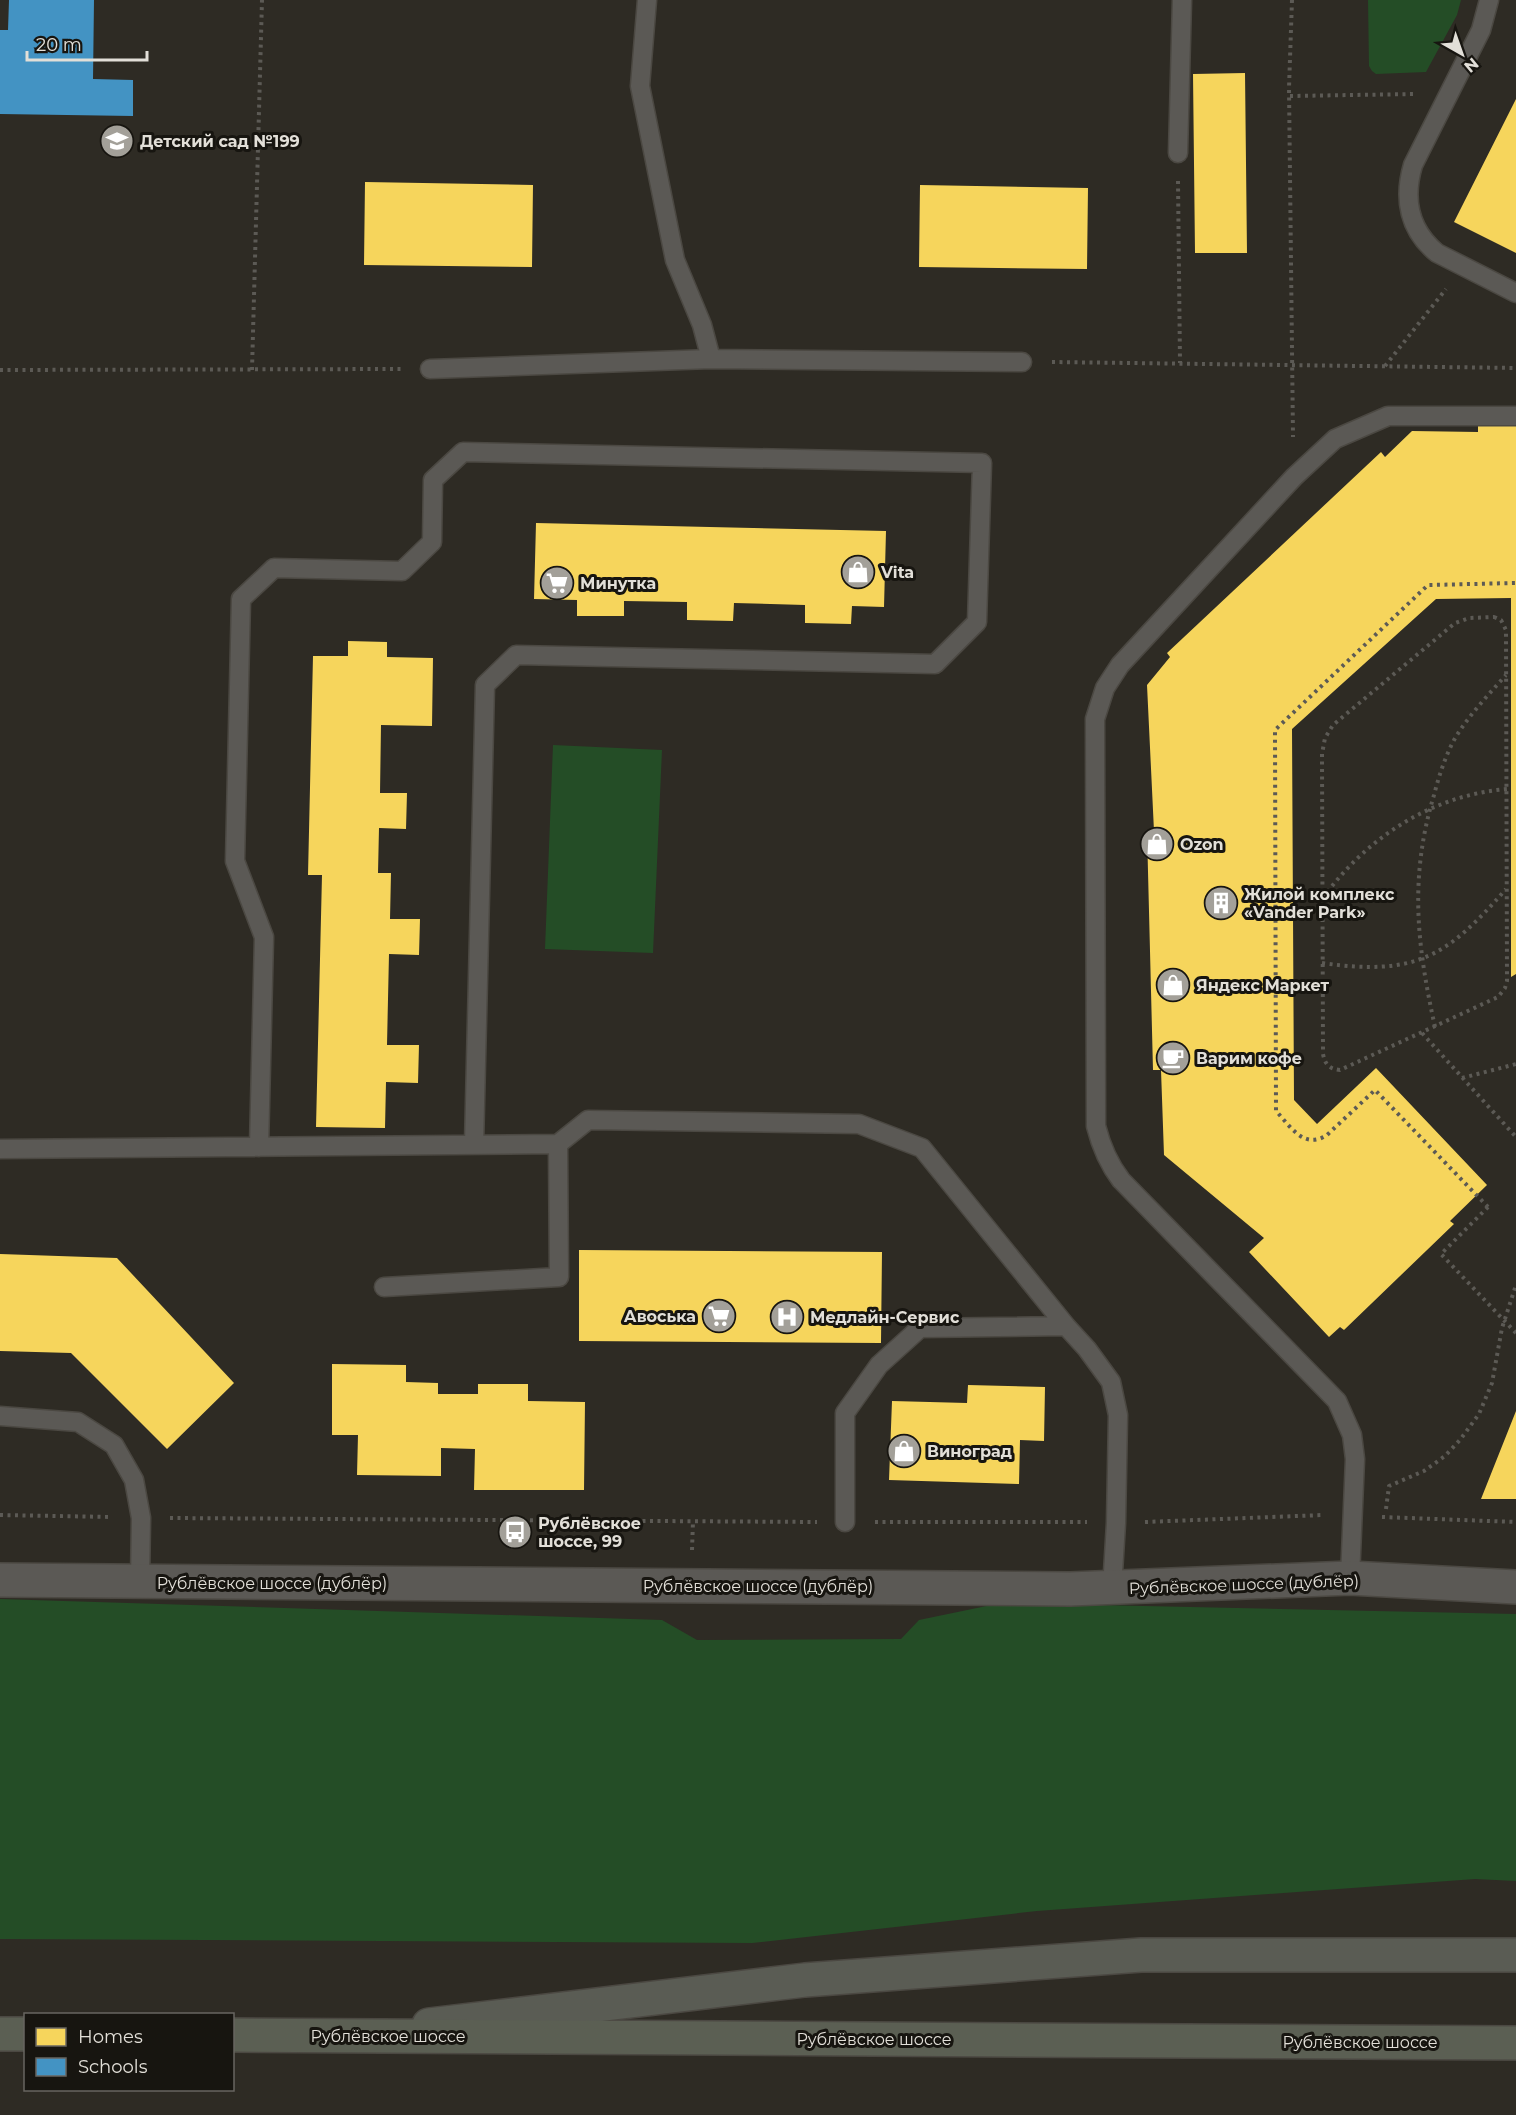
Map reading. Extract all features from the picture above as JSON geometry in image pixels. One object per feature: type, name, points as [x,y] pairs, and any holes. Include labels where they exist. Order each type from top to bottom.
[{"type":"main road","points":[[347,2035],[805,1980],[1141,1955],[1516,1955]]},
{"type":"main road","points":[[0,2034],[24,2034]]},
{"type":"main road","name":"Рублёвское шоссе","points":[[234,2035],[1516,2043]]},
{"type":"street","name":"Рублёвское шоссе (дублёр)","points":[[0,1580],[1112,1589],[1350,1578],[1516,1587]]},
{"type":"lane","points":[[647,0],[640,86],[675,260],[702,325],[711,359]]},
{"type":"lane","points":[[1178,153],[1182,0]]},
{"type":"lane","points":[[1489,0],[1481,30],[1413,165],[1408,180],[1407,199],[1416,228],[1437,253],[1516,292]]},
{"type":"lane","points":[[430,369],[711,359],[1022,362]]},
{"type":"lane","points":[[1350,1578],[1355,1459],[1352,1435],[1337,1401],[1121,1180],[1110,1165],[1101,1146],[1096,1126],[1095,719],[1100,700],[1120,665],[1294,477],[1335,439],[1388,416],[1516,416]]},
{"type":"lane","points":[[259,1147],[264,937],[235,861],[241,599],[249,591],[274,568],[402,571],[432,543],[433,480],[463,452],[982,463],[977,622],[934,664],[516,655],[485,685],[474,1145]]},
{"type":"lane","points":[[0,1149],[558,1144],[588,1120],[859,1124],[922,1148],[1087,1349],[1111,1382],[1118,1415],[1112,1589]]},
{"type":"lane","points":[[384,1287],[559,1277],[558,1144]]},
{"type":"lane","points":[[845,1522],[845,1413],[879,1365],[920,1328],[1066,1326]]},
{"type":"lane","points":[[0,1416],[78,1422],[114,1445],[134,1480],[141,1518],[140,1582]]},
{"type":"path","points":[[252,370],[262,0]]},
{"type":"path","points":[[1293,0],[1290,96],[1294,477]]},
{"type":"path","points":[[1290,96],[1449,94]]},
{"type":"path","points":[[1178,153],[1180,363]]},
{"type":"path","points":[[1385,366],[1464,267]]},
{"type":"path","points":[[1022,362],[1516,368]]},
{"type":"path","points":[[0,370],[430,369]]},
{"type":"path","points":[[1516,583],[1428,585],[1275,730],[1276,1111],[1301,1137],[1311,1142],[1318,1141],[1375,1090],[1488,1207],[1441,1254],[1516,1334]]},
{"type":"path","points":[[1494,617],[1505,624],[1506,630],[1507,789],[1507,981],[1505,988],[1498,997],[1340,1070],[1329,1067],[1323,1054],[1322,746],[1333,725],[1452,625],[1464,619],[1494,617]]},
{"type":"path","points":[[1435,1027],[1421,959],[1417,908],[1421,851],[1438,778],[1456,736],[1507,674]]},
{"type":"path","points":[[1322,899],[1347,867],[1378,840],[1408,820],[1459,797],[1487,790],[1507,789]]},
{"type":"path","points":[[1322,963],[1362,968],[1386,967],[1421,959],[1443,949],[1463,935],[1507,889]]},
{"type":"path","points":[[1422,1033],[1516,1137]]},
{"type":"path","points":[[1462,1077],[1516,1064]]},
{"type":"path","points":[[1384,1517],[1389,1486],[1424,1471],[1444,1456],[1460,1440],[1479,1414],[1492,1383],[1502,1328],[1516,1285]]},
{"type":"path","points":[[0,1515],[141,1518],[1116,1523],[1352,1514],[1516,1522]]},
{"type":"green space","points":[[1368,0],[1461,0],[1457,15],[1426,72],[1376,74],[1369,66]]},
{"type":"green space","points":[[553,745],[662,750],[653,953],[545,949]]},
{"type":"green space","points":[[0,1599],[662,1620],[697,1640],[901,1639],[919,1620],[1001,1603],[1516,1614],[1516,1881],[1475,1879],[1037,1911],[752,1943],[0,1939]]},
{"type":"building: Homes","points":[[1245,73],[1247,253],[1195,253],[1193,74]]},
{"type":"building: Homes","points":[[1516,99],[1516,253],[1454,222]]},
{"type":"building: Homes","points":[[365,182],[533,185],[532,267],[364,265]]},
{"type":"building: Homes","points":[[920,185],[1088,188],[1087,269],[919,267]]},
{"type":"building: Homes","name":"Жилой комплекс «Vander Park»","points":[[1478,426],[1516,426],[1516,974],[1511,977],[1511,598],[1436,599],[1292,729],[1294,1100],[1317,1124],[1376,1068],[1487,1185],[1450,1221],[1454,1224],[1344,1330],[1340,1327],[1329,1337],[1249,1252],[1264,1238],[1164,1155],[1161,1070],[1153,1070],[1147,832],[1154,831],[1147,685],[1170,657],[1167,653],[1381,452],[1385,457],[1412,431],[1478,432]]},
{"type":"building: Homes","points":[[536,523],[886,531],[884,607],[852,606],[851,624],[805,623],[805,605],[734,603],[733,621],[687,620],[687,602],[624,601],[624,616],[577,616],[577,600],[534,599]]},
{"type":"building: Homes","points":[[348,641],[387,642],[387,657],[433,658],[432,726],[381,725],[380,793],[407,793],[406,829],[379,828],[378,873],[391,873],[390,919],[420,919],[419,955],[389,954],[387,1045],[419,1045],[418,1083],[386,1082],[385,1128],[316,1127],[322,875],[308,875],[313,656],[348,656]]},
{"type":"building: Homes","points":[[579,1250],[882,1252],[881,1343],[579,1341]]},
{"type":"building: Homes","points":[[0,1254],[117,1258],[234,1383],[167,1449],[71,1353],[0,1351]]},
{"type":"building: Homes","points":[[332,1364],[406,1365],[406,1382],[438,1383],[438,1394],[478,1394],[478,1384],[528,1384],[528,1401],[585,1402],[584,1490],[474,1490],[475,1449],[441,1448],[441,1476],[357,1475],[358,1435],[332,1435]]},
{"type":"building: Homes","points":[[968,1385],[1045,1387],[1044,1441],[1020,1440],[1019,1484],[889,1480],[892,1401],[967,1403]]},
{"type":"building: Homes","points":[[1516,1411],[1516,1499],[1481,1499]]},
{"type":"building: Schools","points":[[9,0],[94,0],[93,79],[133,80],[133,116],[0,114],[0,30],[8,30]]},
{"type":"place","name":"Детский сад №199","points":[[117,141]]},
{"type":"place","name":"Vita","points":[[858,572]]},
{"type":"place","name":"Минутка","points":[[557,583]]},
{"type":"place","name":"Ozon","points":[[1157,844]]},
{"type":"place","name":"Жилой комплекс «Vander Park»","points":[[1221,903]]},
{"type":"place","name":"Яндекс Маркет","points":[[1173,985]]},
{"type":"place","name":"Варим кофе","points":[[1173,1058]]},
{"type":"place","name":"Авоська","points":[[719,1316]]},
{"type":"place","name":"Медлайн-Сервис","points":[[787,1317]]},
{"type":"place","name":"Виноград","points":[[904,1451]]},
{"type":"place","name":"Рублёвское шоссе, 99","points":[[515,1532]]}]
